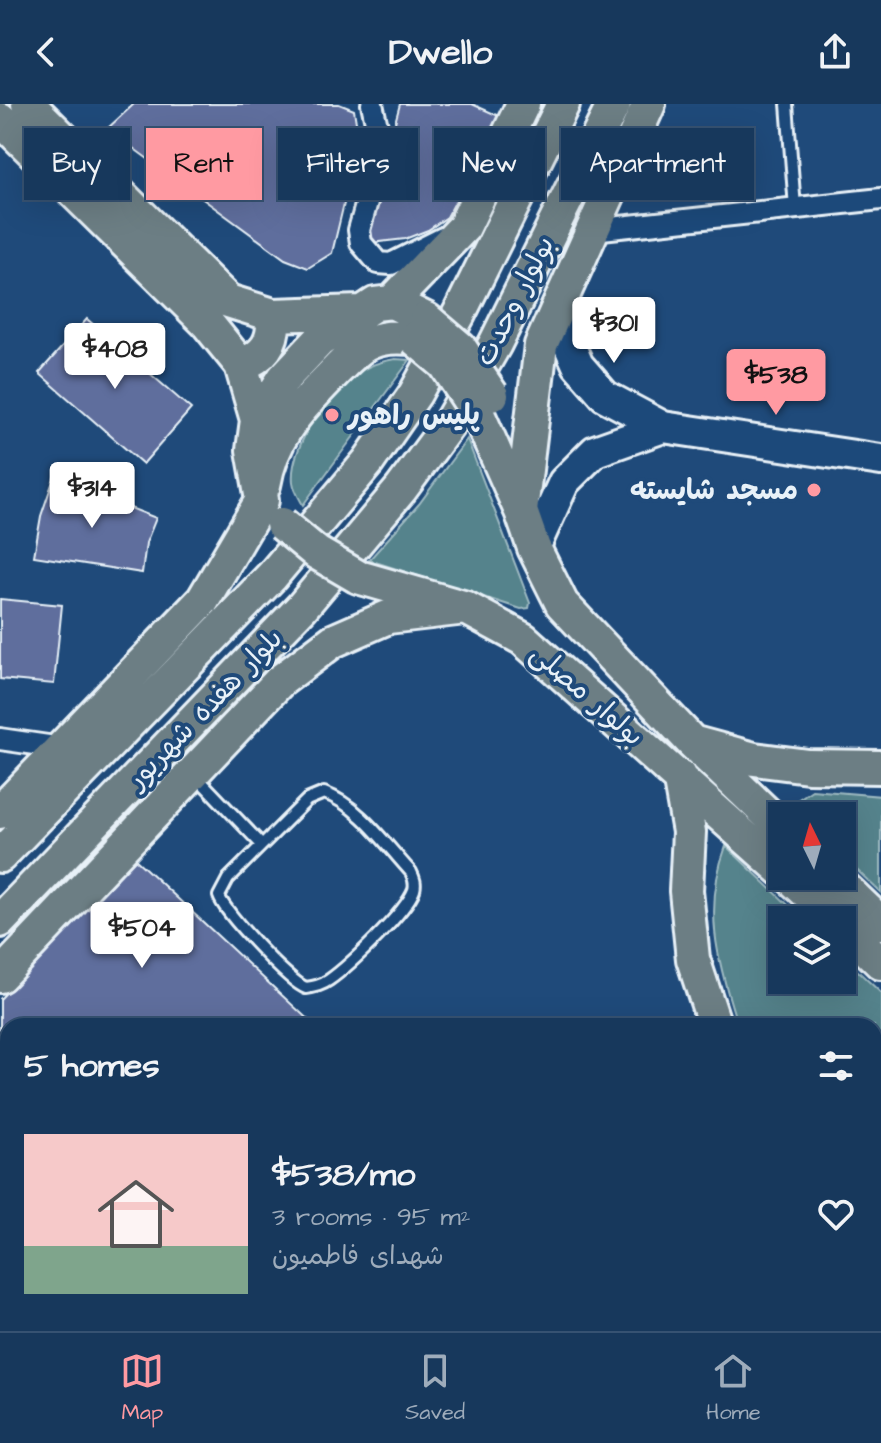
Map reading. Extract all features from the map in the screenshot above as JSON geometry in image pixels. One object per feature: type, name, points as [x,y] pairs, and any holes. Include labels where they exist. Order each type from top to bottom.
[{"type":"main road","points":[[28,104],[228,301],[273,315],[360,312]]},
{"type":"main road","points":[[257,420],[284,378],[319,341],[360,312],[375,304],[392,302],[464,227],[523,104]]},
{"type":"main road","name":"بولوار وحدت","points":[[368,462],[415,394],[459,314],[563,104]]},
{"type":"main road","name":"بولوار وحدت","points":[[401,489],[449,424],[495,344],[614,104]]},
{"type":"main road","points":[[521,511],[541,345],[649,104]]},
{"type":"main road","points":[[0,119],[207,323],[241,365],[257,420],[253,450],[272,512]]},
{"type":"main road","name":"بولوار مصلی","points":[[392,302],[420,328],[445,364],[485,404],[534,548],[562,604],[692,742],[768,815]]},
{"type":"main road","points":[[241,365],[257,359],[268,347],[274,332],[273,315]]},
{"type":"main road","points":[[0,812],[203,600],[272,512],[268,461],[285,427],[310,397],[365,345],[420,328]]},
{"type":"main road","name":"بلوار هفده شهریور","points":[[0,856],[272,576],[368,462]]},
{"type":"main road","name":"بلوار هفده شهریور","points":[[0,921],[302,607],[401,489]]},
{"type":"main road","name":"بولوار مصلی","points":[[272,512],[317,553],[358,577],[466,608],[523,639],[768,857]]},
{"type":"main road","points":[[0,976],[280,681],[333,641],[388,617],[466,608]]},
{"type":"main road","points":[[692,742],[754,759],[808,766],[881,767]]},
{"type":"main road","points":[[679,776],[689,832],[686,891],[693,959],[712,1018]]},
{"type":"main road","points":[[804,890],[822,906]]},
{"type":"main road","points":[[847,890],[881,923]]},
{"type":"main road","points":[[856,939],[881,963]]},
{"type":"street","points":[[372,104],[382,149],[359,230],[361,243],[370,257],[378,263],[391,264],[464,227]]},
{"type":"street","points":[[592,230],[881,199]]},
{"type":"street","points":[[555,313],[578,365],[605,396],[663,427],[881,460]]},
{"type":"street","points":[[534,548],[564,482],[595,451],[663,427]]},
{"type":"street","points":[[0,739],[62,748]]},
{"type":"lane","points":[[787,104],[795,208]]},
{"type":"lane","points":[[192,771],[262,845]]},
{"type":"lane","points":[[324,793],[360,817],[411,872],[415,881],[413,891],[385,928],[328,981],[306,988],[291,980],[220,900],[228,879],[262,845],[307,800],[324,793]]},
{"type":"green space","points":[[395,359],[410,360],[303,505],[294,485],[293,468],[304,436],[314,420],[348,380],[372,365]]},
{"type":"green space","points":[[467,439],[530,603],[529,608],[521,609],[369,560],[419,504]]},
{"type":"green space","points":[[812,790],[881,796],[881,893],[856,869],[856,802],[794,802]]},
{"type":"green space","points":[[726,846],[768,886],[768,890],[772,890],[789,906],[768,906],[768,994],[856,994],[856,969],[881,993],[881,1018],[735,1018],[718,955],[715,890]]},
{"type":"building","points":[[134,104],[339,104],[354,110],[357,128],[278,128],[278,200],[345,200],[332,253],[308,268],[285,259],[204,200],[262,200],[262,128],[146,128],[146,157],[130,146],[130,128],[108,128]]},
{"type":"building","points":[[400,104],[472,104],[501,117],[495,128],[434,128],[434,200],[456,200],[447,217],[428,230],[405,239],[371,243],[364,238],[374,200],[418,200],[418,128],[394,128]]},
{"type":"building","points":[[87,319],[191,409],[143,464],[39,373]]},
{"type":"building","points":[[54,478],[156,518],[146,543],[142,573],[34,556],[41,516]]},
{"type":"building","points":[[0,599],[62,605],[54,684],[0,679]]},
{"type":"building","points":[[134,858],[306,1018],[0,1018],[0,999]]},
{"type":"place","name":"پلیس راهور","points":[[332,415]]},
{"type":"place","name":"مسجد شایسته","points":[[814,490]]}]
